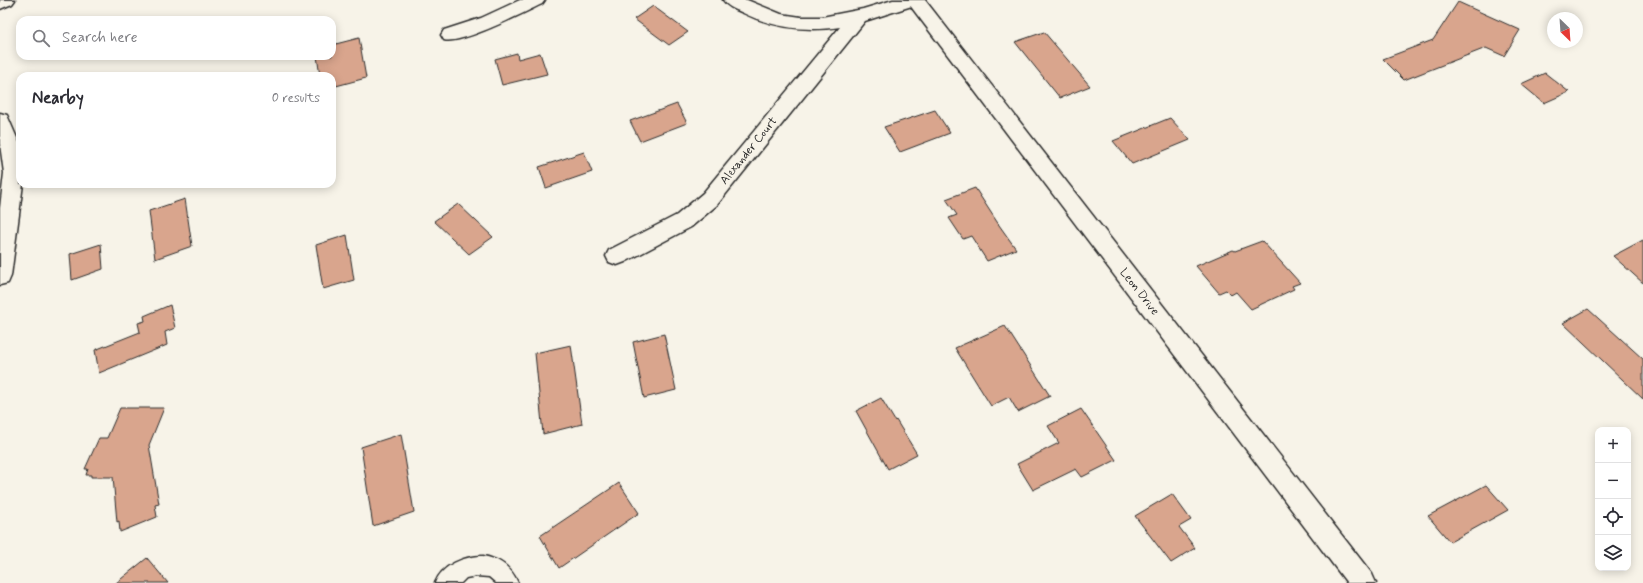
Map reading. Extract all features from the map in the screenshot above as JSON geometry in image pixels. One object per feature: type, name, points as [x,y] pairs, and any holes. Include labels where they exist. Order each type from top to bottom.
[{"type":"street","points":[[0,3],[6,0]]},
{"type":"street","points":[[450,35],[487,22],[536,0]]},
{"type":"street","points":[[732,0],[754,12],[779,20],[805,24],[834,23],[858,18],[914,0]]},
{"type":"street","name":"Leon Drive","points":[[914,0],[1363,583]]},
{"type":"street","name":"Alexander Court","points":[[617,256],[684,221],[710,199],[858,18]]},
{"type":"street","points":[[0,120],[9,141],[13,170],[11,200],[0,276]]},
{"type":"lane","points":[[446,583],[462,569],[480,566],[497,570],[508,583]]},
{"type":"building","points":[[1458,2],[1520,30],[1504,56],[1486,48],[1404,80],[1383,59],[1433,40]]},
{"type":"building","points":[[653,6],[688,32],[669,45],[634,19]]},
{"type":"building","points":[[1044,32],[1090,86],[1060,98],[1015,42]]},
{"type":"building","points":[[359,38],[366,78],[336,86],[336,72],[319,72],[318,60],[336,60],[336,44]]},
{"type":"building","points":[[517,53],[518,59],[540,53],[547,74],[502,85],[495,59]]},
{"type":"building","points":[[1545,73],[1569,92],[1544,103],[1521,84]]},
{"type":"building","points":[[677,104],[687,123],[640,141],[630,121]]},
{"type":"building","points":[[935,110],[950,133],[900,152],[884,127]]},
{"type":"building","points":[[1170,118],[1190,140],[1132,164],[1113,141]]},
{"type":"building","points":[[584,152],[592,172],[546,188],[539,167]]},
{"type":"building","points":[[975,188],[1016,249],[987,261],[971,236],[963,239],[949,218],[957,215],[946,199]]},
{"type":"building","points":[[185,199],[192,246],[155,259],[149,211]]},
{"type":"building","points":[[458,204],[493,237],[469,254],[434,221]]},
{"type":"building","points":[[347,235],[354,280],[323,289],[316,245]]},
{"type":"building","points":[[1643,240],[1643,283],[1613,256]]},
{"type":"building","points":[[1262,241],[1300,283],[1292,286],[1294,289],[1251,309],[1236,292],[1231,295],[1226,290],[1219,293],[1196,266],[1233,250],[1235,251]]},
{"type":"building","points":[[101,244],[103,269],[72,280],[70,254]]},
{"type":"building","points":[[170,305],[175,328],[165,332],[167,345],[99,373],[95,350],[140,332],[138,323],[145,321],[144,316]]},
{"type":"building","points":[[1588,309],[1643,359],[1643,399],[1563,323]]},
{"type":"building","points":[[1005,326],[1050,396],[1018,412],[1009,397],[991,406],[955,348]]},
{"type":"building","points":[[664,334],[676,390],[644,398],[633,342]]},
{"type":"building","points":[[571,345],[582,424],[543,434],[535,353]]},
{"type":"building","points":[[881,398],[917,454],[888,469],[856,411]]},
{"type":"building","points":[[120,408],[164,408],[149,445],[159,504],[155,505],[157,517],[120,532],[119,521],[117,522],[113,477],[91,477],[91,475],[86,475],[88,469],[85,469],[99,438],[107,438]]},
{"type":"building","points":[[1081,409],[1116,460],[1082,477],[1076,469],[1033,490],[1017,464],[1059,443],[1048,426]]},
{"type":"building","points":[[401,434],[414,512],[373,526],[361,447]]},
{"type":"building","points":[[619,483],[639,513],[559,568],[540,536]]},
{"type":"building","points":[[1486,485],[1508,510],[1450,542],[1428,516]]},
{"type":"building","points":[[1172,494],[1191,520],[1179,527],[1195,548],[1171,563],[1135,516]]},
{"type":"building","points":[[147,558],[168,583],[116,583]]}]
